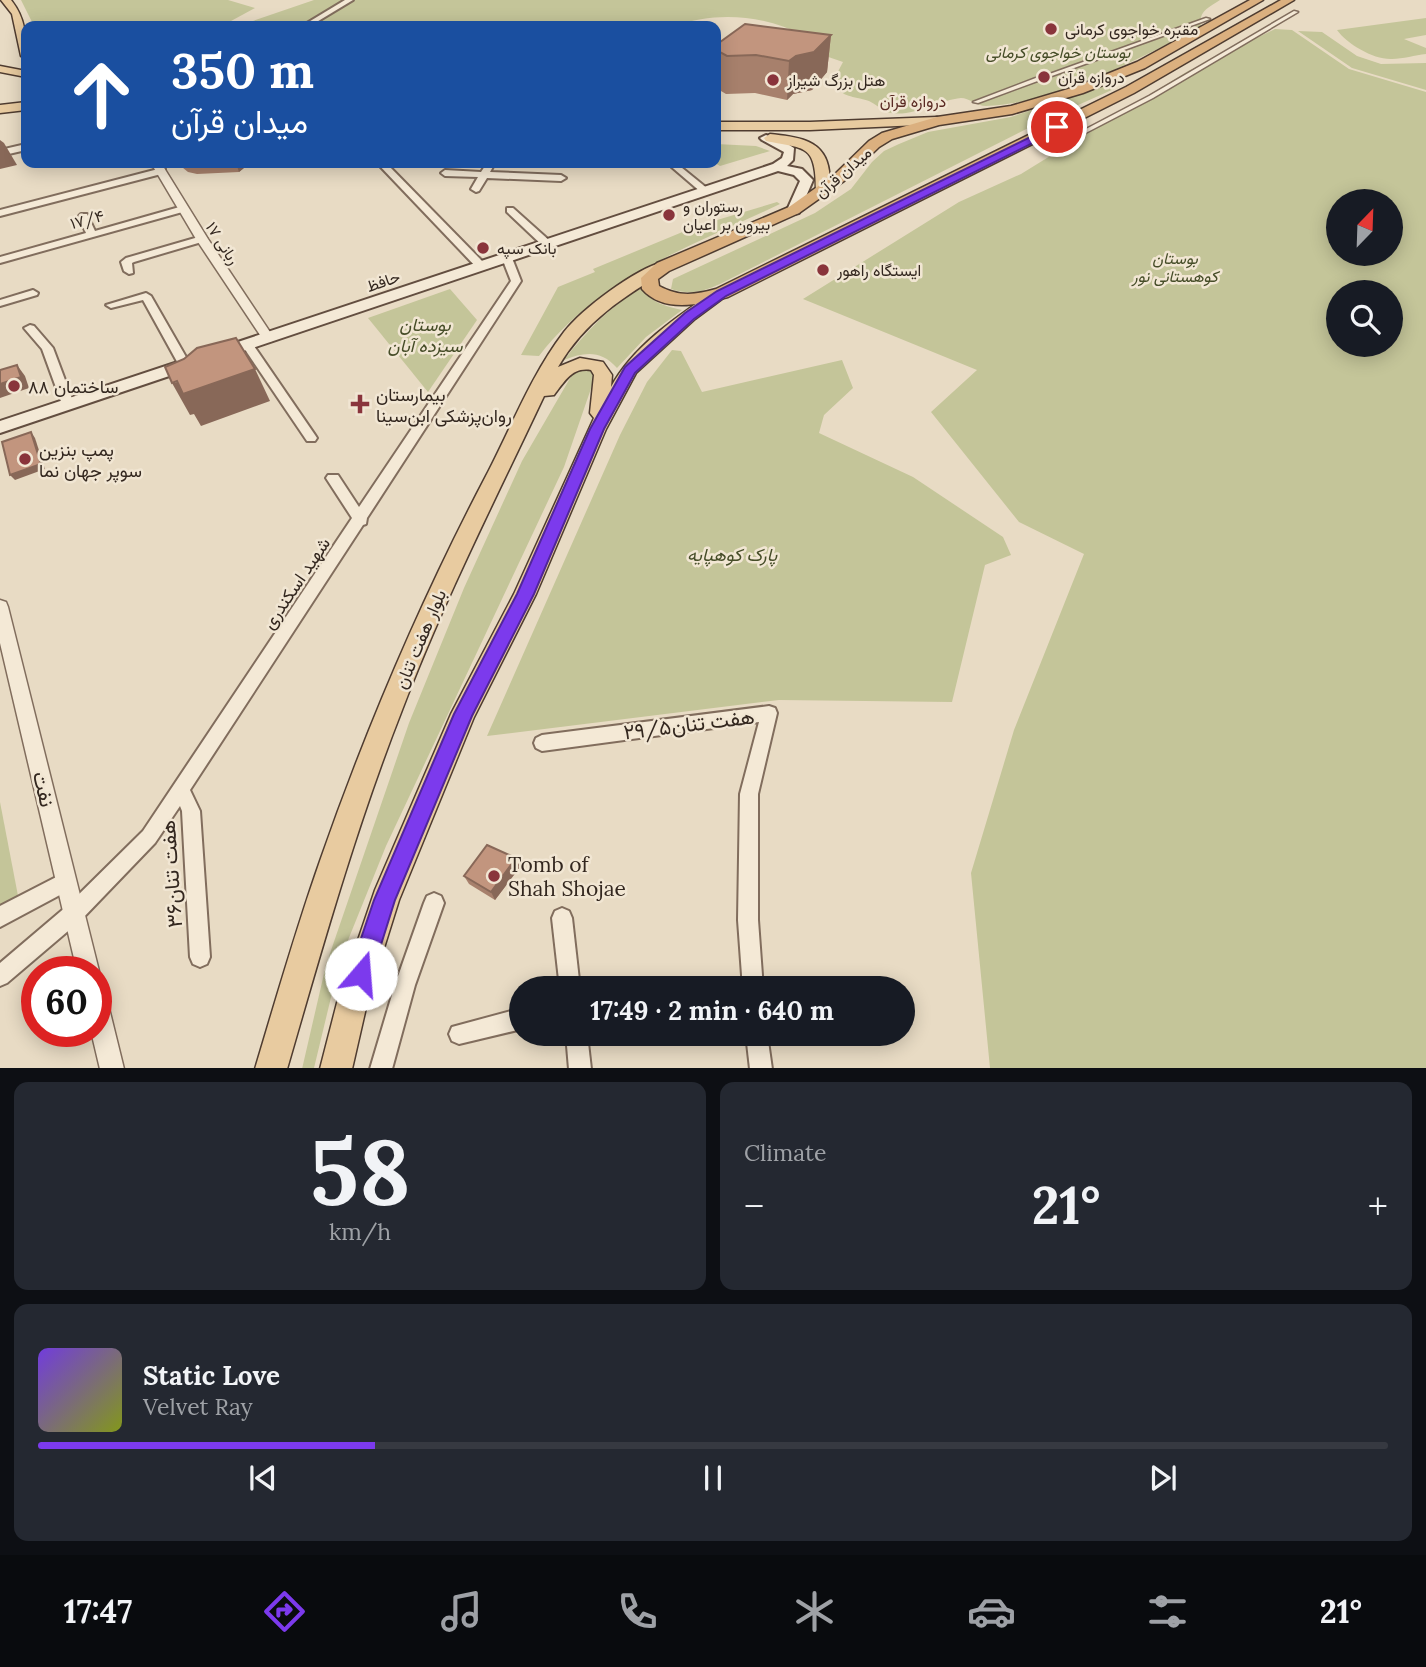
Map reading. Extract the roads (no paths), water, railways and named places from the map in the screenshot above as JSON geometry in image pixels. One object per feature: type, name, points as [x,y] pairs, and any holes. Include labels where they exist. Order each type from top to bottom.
[{"type":"highway","name":"میدان قرآن","points":[[663,267],[794,210],[823,190],[880,139],[937,121],[1031,105],[1079,90],[1141,65],[1258,0]]},
{"type":"highway","points":[[663,267],[649,278],[651,289],[663,297],[683,302],[722,293],[1130,90],[1289,0]]},
{"type":"main road","points":[[6,0],[17,14],[21,32]]},
{"type":"main road","points":[[5,61],[21,71]]},
{"type":"main road","points":[[0,109],[21,108]]},
{"type":"main road","points":[[721,126],[818,126],[937,121]]},
{"type":"main road","points":[[721,136],[804,143],[830,142],[835,134],[818,126]]},
{"type":"main road","points":[[766,138],[790,151],[787,160],[777,167]]},
{"type":"main road","points":[[804,143],[816,149],[821,157],[823,190]]},
{"type":"main road","points":[[777,167],[798,172],[807,180],[794,210]]},
{"type":"main road","name":"حافظ","points":[[0,427],[777,167]]},
{"type":"main road","name":"بلوار هفت تنان","points":[[271,1068],[334,860],[395,698],[439,593],[544,375],[571,333],[599,308],[663,267]]},
{"type":"main road","points":[[336,1068],[353,999],[385,900],[463,714],[525,594],[597,429],[629,370],[689,316],[722,293]]},
{"type":"main road","points":[[525,419],[564,370],[573,364],[585,363],[597,366],[603,375],[597,429]]},
{"type":"street","points":[[314,21],[350,0]]},
{"type":"street","points":[[1047,151],[1152,97],[1296,12]]},
{"type":"street","points":[[976,102],[1208,19]]},
{"type":"street","points":[[0,153],[21,148]]},
{"type":"street","points":[[0,213],[156,168]]},
{"type":"street","name":"ربانی ۱۷","points":[[160,168],[202,239],[268,338]]},
{"type":"street","points":[[386,168],[481,266]]},
{"type":"street","points":[[476,189],[488,168]]},
{"type":"street","points":[[677,168],[705,191]]},
{"type":"street","points":[[445,173],[561,178]]},
{"type":"street","name":"۱۷/۴","points":[[0,260],[183,209]]},
{"type":"street","points":[[510,211],[547,244]]},
{"type":"street","points":[[85,216],[91,247]]},
{"type":"street","points":[[129,271],[126,262],[130,260],[202,239]]},
{"type":"street","name":"شهید اسکندری","points":[[0,976],[74,913],[149,837],[516,282],[507,258]]},
{"type":"street","points":[[0,303],[33,293]]},
{"type":"street","points":[[111,305],[146,296],[184,364]]},
{"type":"street","points":[[30,328],[47,348],[68,404]]},
{"type":"street","points":[[247,345],[311,438]]},
{"type":"street","points":[[333,478],[361,520]]},
{"type":"street","name":"نفت","points":[[0,607],[84,956]]},
{"type":"street","name":"۲۹/۵هفت تنان","points":[[542,743],[769,713],[749,794],[748,920],[752,976]]},
{"type":"street","name":"هفت تنان۳۶","points":[[181,789],[191,811],[200,957]]},
{"type":"street","points":[[0,917],[66,881]]},
{"type":"street","points":[[382,1068],[405,985],[434,903]]},
{"type":"street","points":[[562,918],[569,976]]},
{"type":"street","points":[[459,1034],[509,1021]]},
{"type":"street","points":[[577,1046],[580,1068]]},
{"type":"street","points":[[758,1046],[761,1068]]},
{"type":"street","points":[[107,1047],[112,1068]]},
{"type":"place","name":"مقبره خواجوی کرمانی","points":[[1051,29]]},
{"type":"place","name":"دروازه قرآن","points":[[1044,77]]},
{"type":"place","name":"هتل بزرگ شیراز","points":[[773,80]]},
{"type":"place","name":"رستوران و بیرون بر اعيان","points":[[669,215]]},
{"type":"place","name":"بانک سپه","points":[[483,248]]},
{"type":"place","name":"ایستگاه راهور","points":[[823,270]]},
{"type":"place","name":"ساختمان ۸۸","points":[[14,386]]},
{"type":"place","name":"بیمارستان روان‌پزشکی ابن‌سینا","points":[[360,404]]},
{"type":"place","name":"پمپ بنزین سوپر جهان نما","points":[[25,459]]},
{"type":"place","name":"Tomb of Shah Shojae","points":[[494,876]]},
{"type":"district","name":"دروازه قرآن","points":[[913,101]]},
{"type":"park label","name":"بوستان خواجوی کرمانی","points":[[1058,52]]},
{"type":"park label","name":"بوستان کوهستانی نور","points":[[1175,267]]},
{"type":"park label","name":"بوستان سیزده آبان","points":[[425,334]]},
{"type":"park label","name":"پارک کوهپایه","points":[[732,554]]}]
